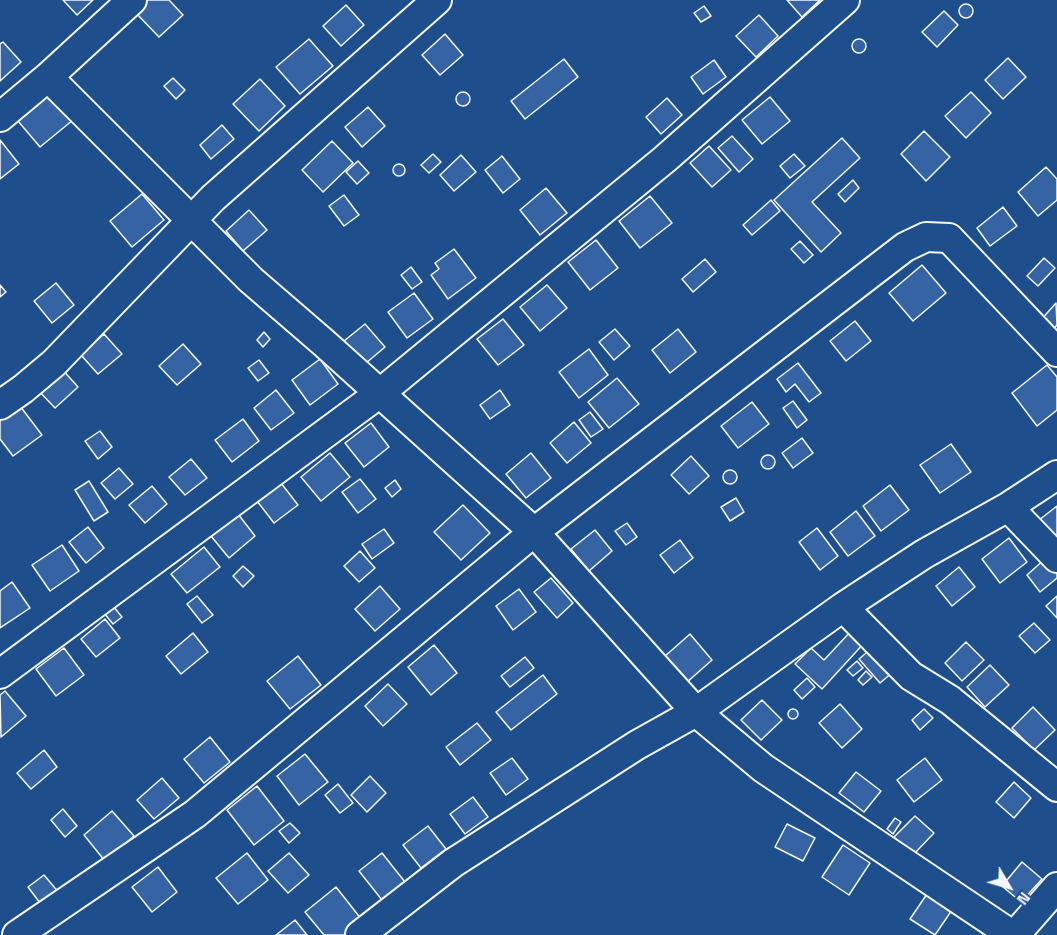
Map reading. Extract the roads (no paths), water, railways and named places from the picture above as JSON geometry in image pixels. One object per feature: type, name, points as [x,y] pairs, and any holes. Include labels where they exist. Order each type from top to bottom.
[{"type":"street","points":[[0,117],[48,77],[132,0]]},
{"type":"street","points":[[0,405],[54,363],[222,190],[437,0]]},
{"type":"street","points":[[0,674],[380,393],[665,159],[845,0]]},
{"type":"street","points":[[48,77],[251,280],[534,532],[696,712],[763,768],[1013,935],[1057,887]]},
{"type":"street","points":[[17,935],[195,814],[534,532],[905,247],[926,237],[949,238],[1057,352]]},
{"type":"street","points":[[360,935],[453,863],[637,745],[696,712],[843,607],[924,554],[1008,507],[1057,476]]},
{"type":"street","points":[[1008,507],[1057,558]]},
{"type":"street","points":[[843,607],[911,676],[950,700],[1057,787]]}]
